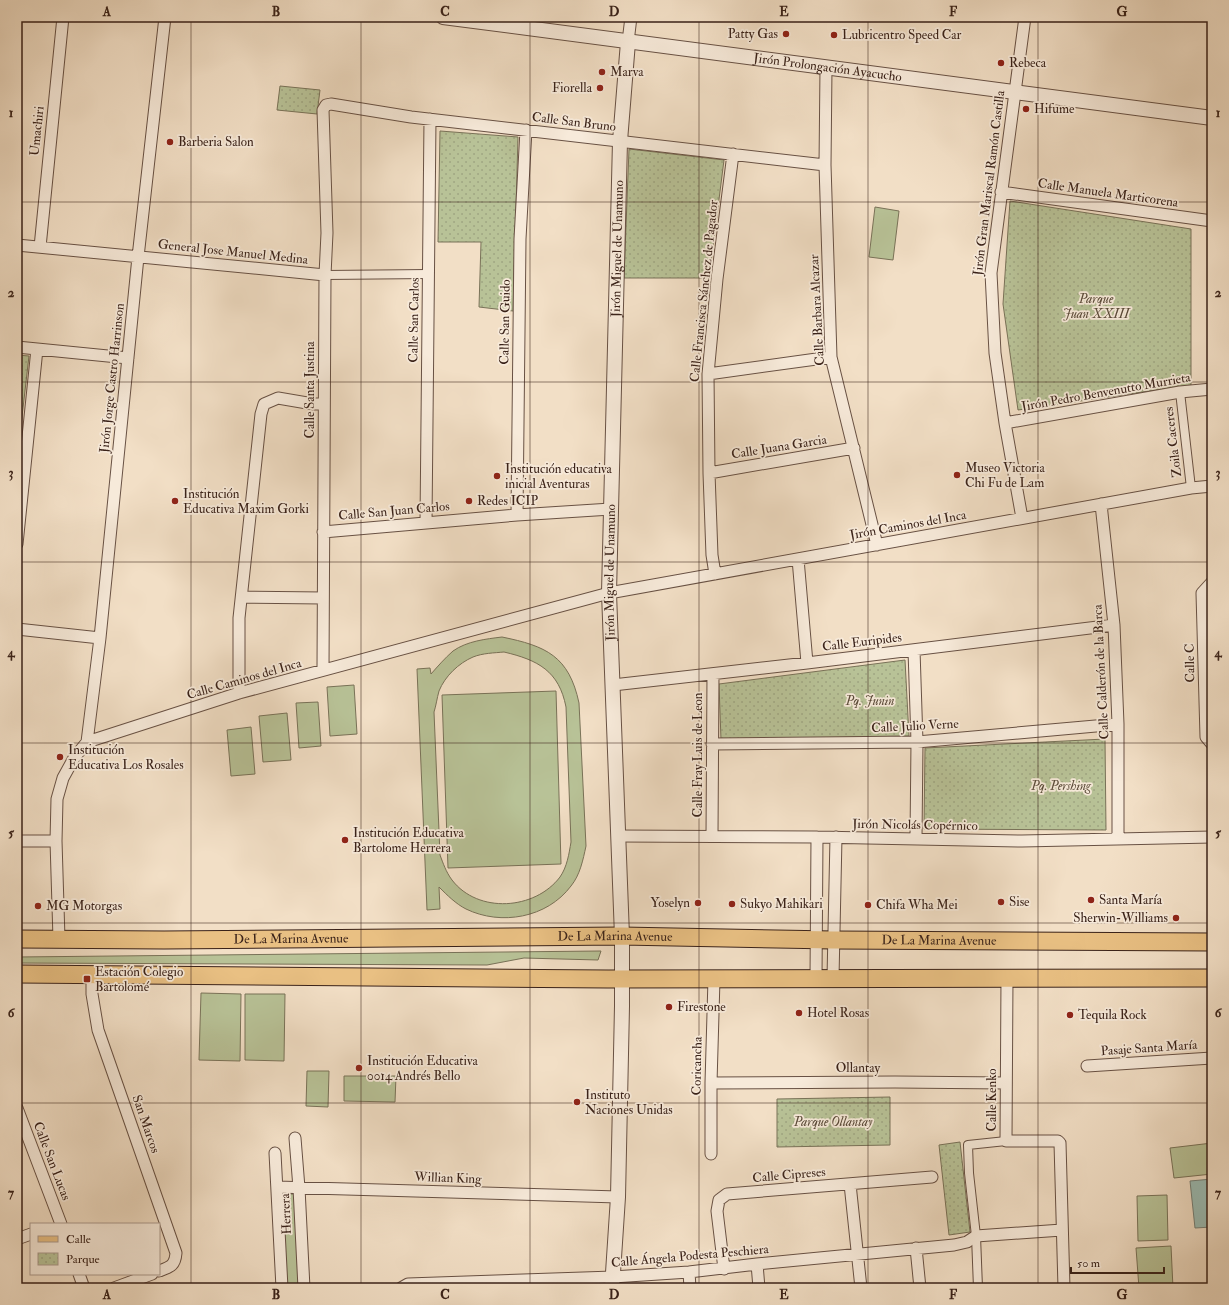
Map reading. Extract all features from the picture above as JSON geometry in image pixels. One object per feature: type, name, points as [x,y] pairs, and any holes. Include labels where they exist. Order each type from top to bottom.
[{"type":"main road","name":"De La Marina Avenue","points":[[17,939],[164,940],[622,936],[816,940],[1212,942]]},
{"type":"main road","points":[[17,974],[714,979],[1212,978]]},
{"type":"street","name":"Umachiri","points":[[40,247],[63,17]]},
{"type":"street","name":"Jirón Jorge Castro Harrinson","points":[[87,742],[100,638],[138,257],[165,17]]},
{"type":"street","name":"Jirón Prolongación Ayacucho","points":[[443,17],[1212,118]]},
{"type":"street","points":[[628,42],[631,17]]},
{"type":"street","name":"Jirón Gran Mariscal Ramón Castilla","points":[[1022,518],[1005,423],[995,353],[991,273],[1025,17]]},
{"type":"street","name":"Jirón Miguel de Unamuno","points":[[613,1283],[618,1197],[622,936],[609,594],[620,141],[628,42]]},
{"type":"street","name":"Calle Barbara Alcazar","points":[[826,68],[825,165],[831,357],[878,544]]},
{"type":"street","name":"Calle San Bruno","points":[[323,110],[326,105],[331,104],[430,119],[825,165]]},
{"type":"street","name":"Calle Santa Justina","points":[[323,110],[326,233],[323,670]]},
{"type":"street","name":"Calle San Carlos","points":[[426,522],[430,119]]},
{"type":"street","name":"Calle San Guido","points":[[517,515],[520,239],[526,130]]},
{"type":"street","name":"Calle Francisca Sánchez de Pagador","points":[[715,574],[712,555],[709,472],[708,374],[717,278],[733,154]]},
{"type":"street","name":"Calle Manuela Marticorena","points":[[1001,192],[1212,221]]},
{"type":"street","name":"General Jose Manuel Medina","points":[[17,245],[325,275]]},
{"type":"street","points":[[325,275],[429,274]]},
{"type":"street","points":[[17,347],[128,358]]},
{"type":"street","points":[[17,544],[37,349]]},
{"type":"street","points":[[708,374],[831,357]]},
{"type":"street","name":"Jirón Pedro Benvenutto Murrieta","points":[[1005,423],[1180,392],[1212,389]]},
{"type":"street","name":"Zoila Caceres","points":[[1180,392],[1191,488]]},
{"type":"street","points":[[239,693],[240,618],[264,404],[278,398],[313,404],[324,404]]},
{"type":"street","name":"Calle Juana Garcia","points":[[709,472],[854,448]]},
{"type":"street","name":"Jirón Caminos del Inca","points":[[609,594],[1022,518],[1191,488],[1212,486]]},
{"type":"street","name":"Calle Calderón de la Barca","points":[[1101,504],[1114,625],[1118,724],[1118,839]]},
{"type":"street","name":"Calle San Juan Carlos","points":[[323,532],[426,522],[611,509]]},
{"type":"street","points":[[798,559],[807,664]]},
{"type":"street","name":"Calle C","points":[[1212,582],[1202,593],[1206,737],[1212,744]]},
{"type":"street","name":"Calle Caminos del Inca","points":[[87,742],[239,693],[609,594]]},
{"type":"street","points":[[242,597],[323,598]]},
{"type":"street","name":"Calle Euripides","points":[[613,685],[807,664],[1114,625]]},
{"type":"street","points":[[17,629],[100,638]]},
{"type":"street","points":[[914,650],[917,742],[916,838]]},
{"type":"street","name":"Calle Fray Luis de Leon","points":[[712,836],[713,674]]},
{"type":"street","name":"Calle Julio Verne","points":[[712,744],[917,742],[1118,724]]},
{"type":"street","points":[[59,939],[56,841],[57,799],[63,778],[74,758],[87,742]]},
{"type":"street","name":"Jirón Nicolás Copérnico","points":[[618,836],[817,836],[1022,841],[1212,837]]},
{"type":"street","points":[[816,978],[817,836]]},
{"type":"street","points":[[833,978],[836,837]]},
{"type":"street","points":[[17,841],[56,841]]},
{"type":"street","name":"San Marcos","points":[[92,974],[92,994],[98,1030],[176,1253],[175,1261],[170,1267],[160,1271]]},
{"type":"street","name":"Calle Kenko","points":[[1007,978],[1006,1141],[1060,1142],[1064,1288]]},
{"type":"street","name":"Coricancha","points":[[711,1154],[711,1083],[714,979]]},
{"type":"street","name":"Pasaje Santa María","points":[[1087,1066],[1212,1058]]},
{"type":"street","name":"Ollantay","points":[[711,1083],[1006,1083]]},
{"type":"street","name":"Calle San Lucas","points":[[17,1108],[61,1223]]},
{"type":"street","name":"Herrera","points":[[295,1138],[304,1288]]},
{"type":"street","points":[[978,1288],[976,1236],[969,1173],[968,1145],[1006,1141]]},
{"type":"street","name":"Herrera","points":[[275,1153],[282,1288]]},
{"type":"street","name":"Calle Cipreses","points":[[724,1269],[717,1211],[720,1200],[727,1194],[932,1177]]},
{"type":"street","points":[[850,1184],[861,1288]]},
{"type":"street","name":"Willian King","points":[[277,1188],[618,1197]]},
{"type":"street","points":[[976,1236],[1062,1230]]},
{"type":"street","points":[[17,1240],[30,1234]]},
{"type":"street","name":"Calle Ángela Podesta Peschiera","points":[[403,1287],[412,1284],[613,1283],[757,1264],[954,1245],[967,1242],[976,1236]]},
{"type":"street","points":[[916,1248],[920,1288]]},
{"type":"street","points":[[757,1264],[759,1288]]},
{"type":"street","points":[[689,1272],[690,1288]]},
{"type":"street","points":[[79,1275],[84,1288]]},
{"type":"street","points":[[114,1288],[149,1275]]},
{"type":"green space","points":[[280,86],[320,90],[317,114],[277,110]]},
{"type":"green space","points":[[440,131],[518,137],[513,311],[479,307],[481,242],[438,242]]},
{"type":"green space","points":[[629,149],[724,160],[709,278],[624,278]]},
{"type":"green space","name":"Parque Juan XXIII","points":[[1010,201],[1191,229],[1191,385],[1018,410],[1003,304]]},
{"type":"green space","points":[[875,207],[899,211],[893,260],[869,257]]},
{"type":"green space","points":[[17,355],[29,356],[20,434],[17,434]]},
{"type":"green space","points":[[502,637],[518,640],[543,649],[562,664],[575,687],[579,703],[586,846],[584,857],[579,872],[571,886],[561,897],[536,912],[508,918],[480,914],[459,905],[439,887],[440,909],[427,910],[417,669],[430,668],[431,674],[447,656],[458,648],[477,641]],"holes":[[[504,652],[537,663],[545,669],[558,684],[563,695],[566,707],[571,842],[564,869],[560,877],[549,888],[536,896],[522,901],[506,904],[491,903],[476,899],[463,891],[450,877],[440,855],[434,712],[442,685],[449,675],[463,663],[473,657],[485,654]]]},
{"type":"green space","name":"Pq. Junin","points":[[905,660],[909,736],[721,740],[719,684]]},
{"type":"green space","points":[[354,685],[357,734],[330,736],[327,687]]},
{"type":"green space","points":[[556,691],[561,864],[448,868],[442,695]]},
{"type":"green space","points":[[318,702],[321,746],[299,748],[296,703]]},
{"type":"green space","points":[[287,713],[291,760],[263,762],[259,716]]},
{"type":"green space","points":[[251,727],[255,774],[231,776],[227,730]]},
{"type":"green space","name":"Pq. Pershing","points":[[1105,739],[1106,830],[924,829],[925,748]]},
{"type":"green space","points":[[601,951],[598,960],[524,958],[487,965],[17,963],[17,957]]},
{"type":"green space","points":[[201,993],[241,994],[240,1061],[199,1060]]},
{"type":"green space","points":[[245,994],[285,994],[284,1061],[245,1060]]},
{"type":"green space","points":[[307,1071],[329,1071],[328,1107],[306,1106]]},
{"type":"green space","points":[[344,1076],[396,1076],[395,1102],[344,1101]]},
{"type":"green space","name":"Parque Ollantay","points":[[890,1097],[890,1145],[777,1147],[777,1099]]},
{"type":"green space","points":[[960,1142],[970,1232],[949,1235],[939,1145]]},
{"type":"green space","points":[[1212,1143],[1212,1174],[1174,1178],[1170,1148]]},
{"type":"green space","points":[[286,1194],[294,1194],[298,1200],[302,1288],[286,1288],[283,1198]]},
{"type":"green space","points":[[1167,1195],[1168,1240],[1138,1241],[1137,1196]]},
{"type":"green space","points":[[1171,1246],[1173,1288],[1139,1288],[1136,1248]]},
{"type":"water","points":[[1212,1179],[1212,1227],[1195,1228],[1190,1181]]},
{"type":"place","name":"Patty Gas","points":[[786,34]]},
{"type":"place","name":"Lubricentro Speed Car","points":[[834,35]]},
{"type":"place","name":"Rebeca","points":[[1001,63]]},
{"type":"place","name":"Marva","points":[[602,72]]},
{"type":"place","name":"Fiorella","points":[[600,88]]},
{"type":"place","name":"Hifume","points":[[1026,109]]},
{"type":"place","name":"Barberia Salon","points":[[170,142]]},
{"type":"place","name":"Museo Victoria Chi Fu de Lam","points":[[957,475]]},
{"type":"place","name":"Institución educativa inicial Aventuras","points":[[497,476]]},
{"type":"place","name":"Institución Educativa Maxim Gorki","points":[[175,501]]},
{"type":"place","name":"Redes ICIP","points":[[469,501]]},
{"type":"place","name":"Institución Educativa Los Rosales","points":[[60,757]]},
{"type":"place","name":"Institución Educativa Bartolome Herrera","points":[[345,840]]},
{"type":"place","name":"Santa María","points":[[1091,900]]},
{"type":"place","name":"Sise","points":[[1001,902]]},
{"type":"place","name":"Yoselyn","points":[[698,903]]},
{"type":"place","name":"Sukyo Mahikari","points":[[732,904]]},
{"type":"place","name":"Chifa Wha Mei","points":[[868,905]]},
{"type":"place","name":"MG Motorgas","points":[[38,906]]},
{"type":"place","name":"Sherwin-Williams","points":[[1176,918]]},
{"type":"place","name":"Estación Colegio Bartolomé","points":[[87,979]]},
{"type":"place","name":"Firestone","points":[[669,1007]]},
{"type":"place","name":"Hotel Rosas","points":[[799,1013]]},
{"type":"place","name":"Tequila Rock","points":[[1070,1015]]},
{"type":"place","name":"Institución Educativa 0014 Andrés Bello","points":[[359,1068]]},
{"type":"place","name":"Instituto Naciones Unidas","points":[[577,1102]]}]
